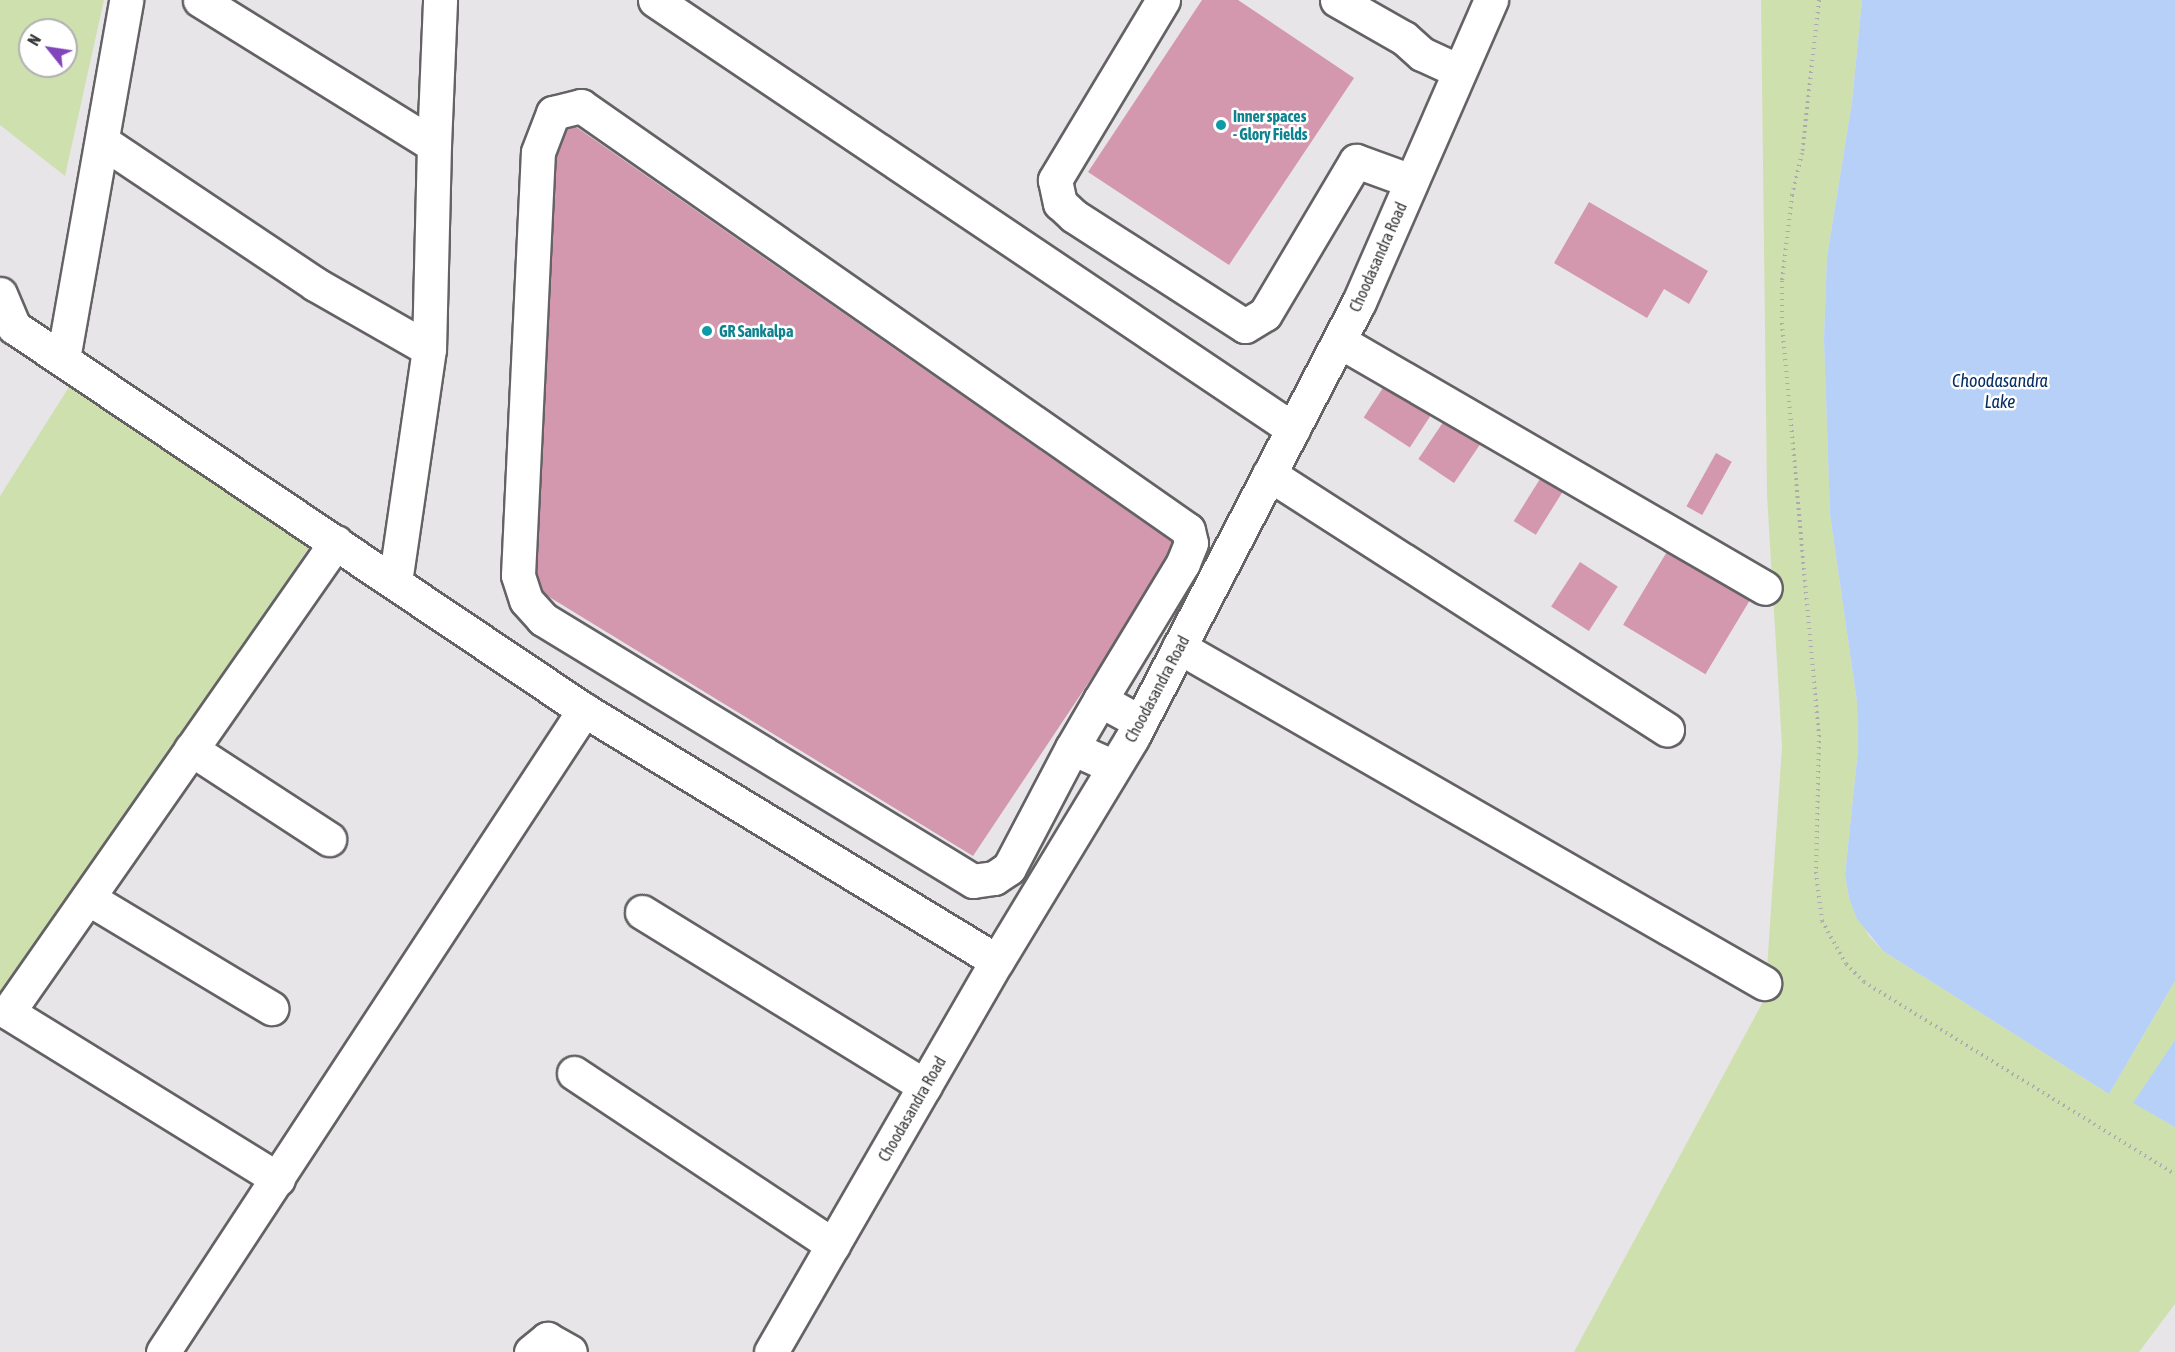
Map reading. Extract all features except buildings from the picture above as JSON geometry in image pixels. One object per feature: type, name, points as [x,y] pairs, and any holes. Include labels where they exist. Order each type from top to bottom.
[{"type":"street","points":[[63,359],[103,142],[126,0]]},
{"type":"street","points":[[200,0],[434,144]]},
{"type":"street","points":[[395,582],[429,349],[440,0]]},
{"type":"street","points":[[655,0],[1293,429]]},
{"type":"street","points":[[1163,0],[1055,180],[1060,203],[1074,216],[1245,326],[1265,314],[1356,160],[1412,182]]},
{"type":"street","points":[[1337,0],[1404,38],[1422,54],[1459,71]]},
{"type":"street","name":"Choodasandra Road","points":[[771,1352],[997,962],[1140,722],[1339,341],[1412,182],[1491,0]]},
{"type":"street","points":[[581,106],[1188,530],[1191,543],[1183,563],[1072,748],[1009,868],[994,878],[973,881],[543,619],[526,600],[518,575],[537,164],[553,113],[581,106]]},
{"type":"street","points":[[103,142],[315,284],[429,349]]},
{"type":"street","points":[[0,294],[7,337],[63,359],[584,710],[997,962]]},
{"type":"street","points":[[1339,341],[1765,588]]},
{"type":"street","points":[[1269,474],[1667,729]]},
{"type":"street","points":[[278,1179],[8,1012],[336,542]]},
{"type":"street","points":[[1179,647],[1764,983]]},
{"type":"street","points":[[1100,700],[1140,722]]},
{"type":"street","points":[[163,1352],[584,710]]},
{"type":"street","points":[[1072,748],[1114,767]]},
{"type":"street","points":[[191,749],[329,839]]},
{"type":"street","points":[[88,898],[271,1008]]},
{"type":"street","points":[[642,912],[925,1086]]},
{"type":"street","points":[[574,1073],[833,1245]]},
{"type":"street","points":[[531,1352],[547,1339],[570,1352]]},
{"type":"path","points":[[1819,0],[1803,153],[1786,238],[1782,291],[1820,735],[1816,872],[1822,921],[1846,964],[1864,982],[2175,1174]]},
{"type":"green space","points":[[0,0],[104,0],[65,176],[0,125]]},
{"type":"green space","points":[[1761,0],[1862,0],[1852,102],[1827,257],[1824,339],[1830,514],[1857,702],[1858,750],[1845,875],[1849,898],[1869,936],[1883,951],[2109,1094],[2175,981],[2175,1040],[2134,1103],[2175,1127],[2175,1304],[2139,1352],[1574,1352],[1765,998],[1782,746],[1767,495]]},
{"type":"green space","points":[[69,387],[309,547],[0,1013],[0,496]]},
{"type":"water","name":"Choodasandra Lake","points":[[1862,0],[2175,0],[2175,981],[2109,1094],[1883,951],[1857,919],[1849,898],[1845,875],[1858,750],[1857,702],[1830,514],[1824,339],[1827,257],[1852,102]]},
{"type":"water","points":[[2175,1040],[2175,1127],[2133,1103]]},
{"type":"place","name":"Inner spaces - Glory Fields","points":[[1221,125]]},
{"type":"place","name":"GR Sankalpa","points":[[707,331]]}]
